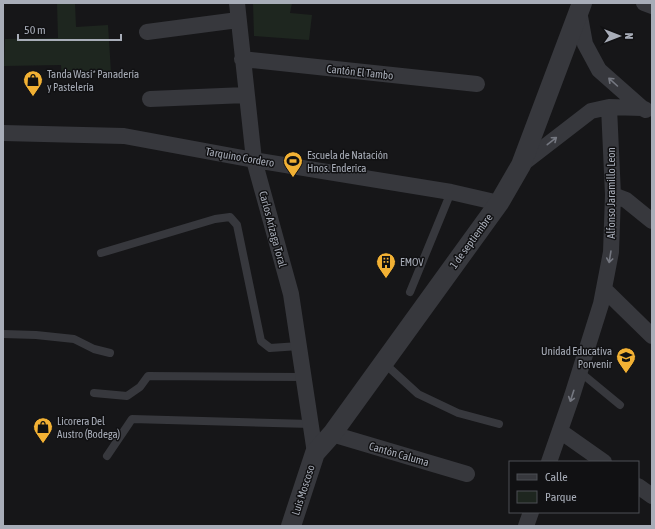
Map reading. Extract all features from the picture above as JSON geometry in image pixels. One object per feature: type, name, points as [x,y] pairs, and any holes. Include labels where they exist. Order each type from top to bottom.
[{"type":"street","name":"Carlos Arízaga Toral","points":[[237,3],[254,160],[291,294],[315,453]]},
{"type":"street","points":[[644,3],[652,6]]},
{"type":"street","points":[[580,7],[586,44],[599,70],[647,110]]},
{"type":"street","name":"1 de septiembre","points":[[315,453],[332,434],[499,203],[521,165],[580,7]]},
{"type":"street","points":[[147,32],[238,20]]},
{"type":"street","name":"Cantón El Tambo","points":[[242,60],[477,84]]},
{"type":"street","points":[[150,99],[246,95]]},
{"type":"street","points":[[521,165],[591,111],[610,107],[647,110]]},
{"type":"street","name":"Alfonso Jaramillo Leon","points":[[549,461],[580,372],[605,290],[611,252],[613,196],[610,107]]},
{"type":"street","name":"Tarquino Cordero","points":[[3,133],[124,136],[254,160],[451,192],[499,203]]},
{"type":"street","points":[[613,196],[626,200],[652,221]]},
{"type":"street","points":[[605,290],[652,336]]},
{"type":"street","points":[[560,431],[603,461]]},
{"type":"street","name":"Cantón Caluma","points":[[332,434],[467,474]]},
{"type":"street","name":"Luis Moscoso","points":[[291,526],[315,453]]},
{"type":"street","points":[[639,487],[652,496]]},
{"type":"street","points":[[526,526],[531,513]]},
{"type":"lane","points":[[410,292],[451,192]]},
{"type":"lane","points":[[101,253],[215,219],[230,217],[237,225],[261,341],[270,348],[299,346]]},
{"type":"lane","points":[[3,334],[36,335],[74,339],[94,349],[110,353]]},
{"type":"lane","points":[[384,362],[418,394],[458,414],[499,424]]},
{"type":"lane","points":[[580,372],[620,405]]},
{"type":"lane","points":[[94,394],[127,396],[140,387],[148,376],[304,377]]},
{"type":"lane","points":[[108,456],[132,419],[311,424]]},
{"type":"green space","points":[[57,3],[75,3],[76,27],[108,25],[111,72],[91,75],[62,76],[61,65],[4,66],[5,39],[58,38]]},
{"type":"green space","points":[[253,3],[292,3],[290,13],[312,15],[309,40],[254,36]]},
{"type":"place","name":"Tanda Wasi* Panadería y Pastelería","points":[[33,97]]},
{"type":"place","name":"Escuela de Natación Hnos. Enderica","points":[[293,178]]},
{"type":"place","name":"EMOV","points":[[386,279]]},
{"type":"place","name":"Unidad Educativa Porvenir","points":[[626,374]]},
{"type":"place","name":"Licorera Del Austro (Bodega)","points":[[43,444]]}]
